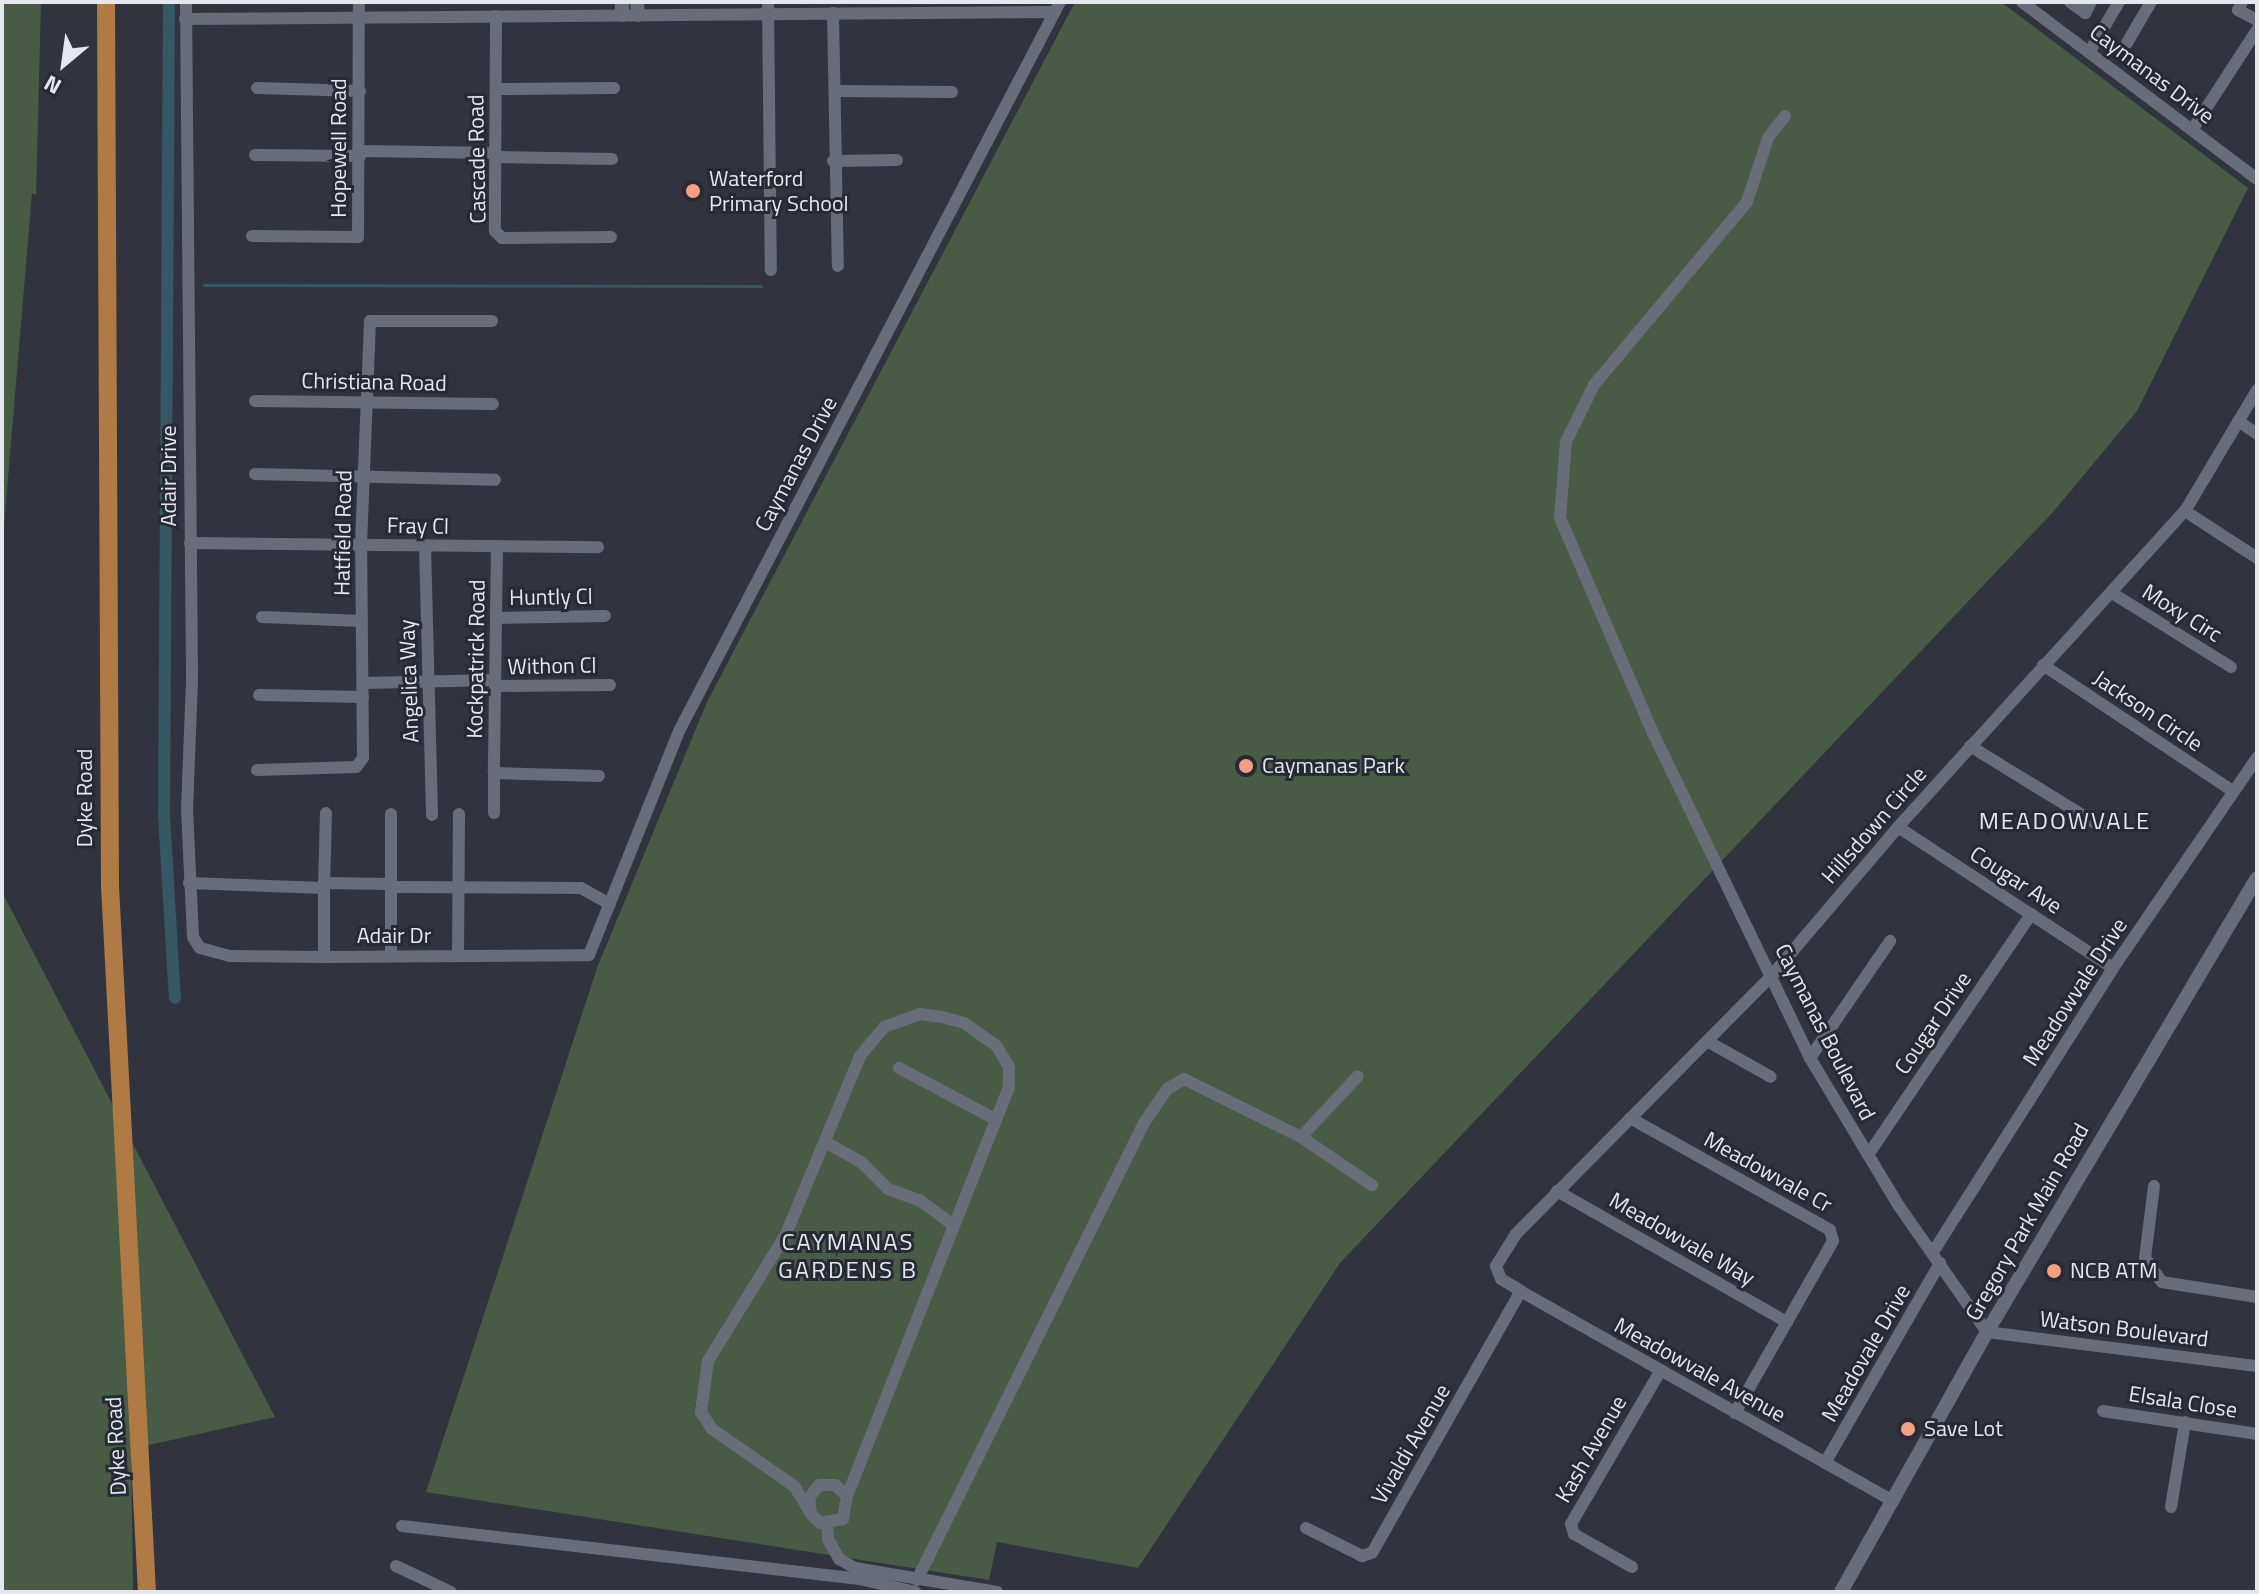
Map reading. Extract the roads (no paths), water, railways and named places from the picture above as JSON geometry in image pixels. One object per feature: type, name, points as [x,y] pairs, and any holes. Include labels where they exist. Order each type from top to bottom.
[{"type":"main road","name":"Dyke Road","points":[[106,2],[110,886],[147,1592]]},
{"type":"street","name":"Adair Drive","points":[[186,2],[189,883],[193,937],[200,948]]},
{"type":"street","name":"Hopewell Road","points":[[252,236],[358,237],[359,2]]},
{"type":"street","name":"Caymanas Drive","points":[[2022,2],[2257,179]]},
{"type":"street","points":[[2070,2],[2088,8]]},
{"type":"street","points":[[2090,51],[2119,2]]},
{"type":"street","points":[[2127,43],[2151,2]]},
{"type":"street","points":[[2240,6],[2257,20]]},
{"type":"street","points":[[185,19],[496,16],[638,8],[768,8],[833,13],[895,8],[1058,7]]},
{"type":"street","name":"Caymanas Drive","points":[[589,955],[679,731],[1058,7]]},
{"type":"street","points":[[768,8],[771,270]]},
{"type":"street","points":[[833,13],[833,161],[838,266]]},
{"type":"street","name":"Cascade Road","points":[[496,16],[499,236],[611,237]]},
{"type":"street","points":[[2192,130],[2257,30]]},
{"type":"street","points":[[257,88],[360,91]]},
{"type":"street","points":[[496,89],[614,88]]},
{"type":"street","points":[[835,91],[952,92]]},
{"type":"street","name":"Caymanas Boulevard","points":[[1785,116],[1768,138],[1747,202],[1594,385],[1566,442],[1560,518],[1653,733],[1773,974],[1810,1058],[1868,1155],[1987,1332]]},
{"type":"street","points":[[255,155],[360,153],[612,159]]},
{"type":"street","points":[[833,161],[897,160]]},
{"type":"street","name":"Hatfield Road","points":[[257,770],[356,767],[363,758],[361,545],[364,402],[370,321],[492,321]]},
{"type":"street","name":"Hillsdown Circle","points":[[1496,1266],[1516,1234],[1773,974],[1970,746],[2185,511],[2257,390]]},
{"type":"street","name":"Christiana Road","points":[[255,401],[493,404]]},
{"type":"street","points":[[2238,421],[2257,434]]},
{"type":"street","points":[[255,474],[495,480]]},
{"type":"street","points":[[2185,511],[2257,558]]},
{"type":"street","name":"Fray Cl","points":[[190,543],[598,547]]},
{"type":"street","name":"Angelica Way","points":[[425,546],[432,815]]},
{"type":"street","name":"Kockpatrick Road","points":[[494,813],[497,546]]},
{"type":"street","name":"Moxy Circ","points":[[2112,593],[2231,667]]},
{"type":"street","name":"Huntly Cl","points":[[498,618],[605,616]]},
{"type":"street","points":[[262,617],[362,621]]},
{"type":"street","name":"Jackson Circle","points":[[2043,665],[2231,790]]},
{"type":"street","name":"Withon Cl","points":[[259,695],[363,690],[430,680],[610,685]]},
{"type":"street","points":[[1970,746],[2100,826]]},
{"type":"street","name":"Meadowvale Drive","points":[[1937,1258],[2113,968],[2231,790],[2257,758]]},
{"type":"street","points":[[494,773],[599,776]]},
{"type":"street","points":[[324,957],[326,813]]},
{"type":"street","points":[[391,814],[391,956]]},
{"type":"street","points":[[458,956],[459,814]]},
{"type":"street","name":"Cougar Ave","points":[[1898,827],[2113,968]]},
{"type":"street","name":"Gregory Park Main Road","points":[[1841,1592],[1987,1332],[2257,878]]},
{"type":"street","points":[[189,883],[581,888],[610,904]]},
{"type":"street","name":"Cougar Drive","points":[[1868,1155],[2031,914]]},
{"type":"street","points":[[1810,1058],[1890,941]]},
{"type":"street","name":"Adair Dr","points":[[200,948],[229,956],[589,955]]},
{"type":"street","points":[[920,1014],[964,1023],[1003,1055],[1009,1087],[847,1496],[847,1512],[827,1524],[811,1514],[794,1486],[712,1429],[701,1412],[701,1390],[708,1361],[728,1322],[786,1234],[866,1049],[884,1027],[920,1014]]},
{"type":"street","points":[[1707,1041],[1771,1077]]},
{"type":"street","points":[[899,1068],[995,1119]]},
{"type":"street","points":[[1301,1137],[1358,1076]]},
{"type":"street","points":[[916,1586],[1144,1123],[1167,1089],[1184,1079],[1301,1137],[1372,1185]]},
{"type":"street","name":"Meadowvale Cr","points":[[1630,1118],[1830,1230],[1833,1241],[1735,1413]]},
{"type":"street","points":[[825,1142],[861,1162],[888,1189],[921,1201],[953,1225]]},
{"type":"street","points":[[2154,1186],[2145,1258],[2162,1282],[2257,1297]]},
{"type":"street","name":"Meadowvale Way","points":[[1557,1191],[1787,1322]]},
{"type":"street","name":"Meadovale Drive","points":[[1825,1463],[1937,1258]]},
{"type":"street","name":"Meadowvale Avenue","points":[[1496,1266],[1501,1279],[1521,1291],[1893,1501]]},
{"type":"street","name":"Vivaldi Avenue","points":[[1306,1528],[1362,1556],[1372,1553],[1521,1291]]},
{"type":"street","name":"Watson Boulevard","points":[[1987,1332],[2257,1366]]},
{"type":"street","name":"Kash Avenue","points":[[1632,1567],[1574,1534],[1571,1524],[1661,1370]]},
{"type":"street","name":"Elsala Close","points":[[2103,1411],[2257,1434]]},
{"type":"street","points":[[2171,1507],[2185,1422]]},
{"type":"street","points":[[811,1514],[809,1498],[819,1485],[835,1485],[847,1496]]},
{"type":"street","points":[[827,1524],[828,1539],[839,1559],[855,1568],[916,1586]]},
{"type":"street","points":[[402,1526],[916,1586],[997,1592]]},
{"type":"street","points":[[396,1566],[451,1592]]},
{"type":"waterway","points":[[169,2],[164,815],[175,998]]},
{"type":"waterway","points":[[204,285],[761,286]]},
{"type":"place","name":"Waterford Primary School","points":[[693,191]]},
{"type":"place","name":"Caymanas Park","points":[[1246,766]]},
{"type":"place","name":"NCB ATM","points":[[2054,1271]]},
{"type":"place","name":"Save Lot","points":[[1908,1429]]},
{"type":"district","name":"MEADOWVALE","points":[[2065,821]]},
{"type":"district","name":"CAYMANAS GARDENS B","points":[[848,1256]]}]
